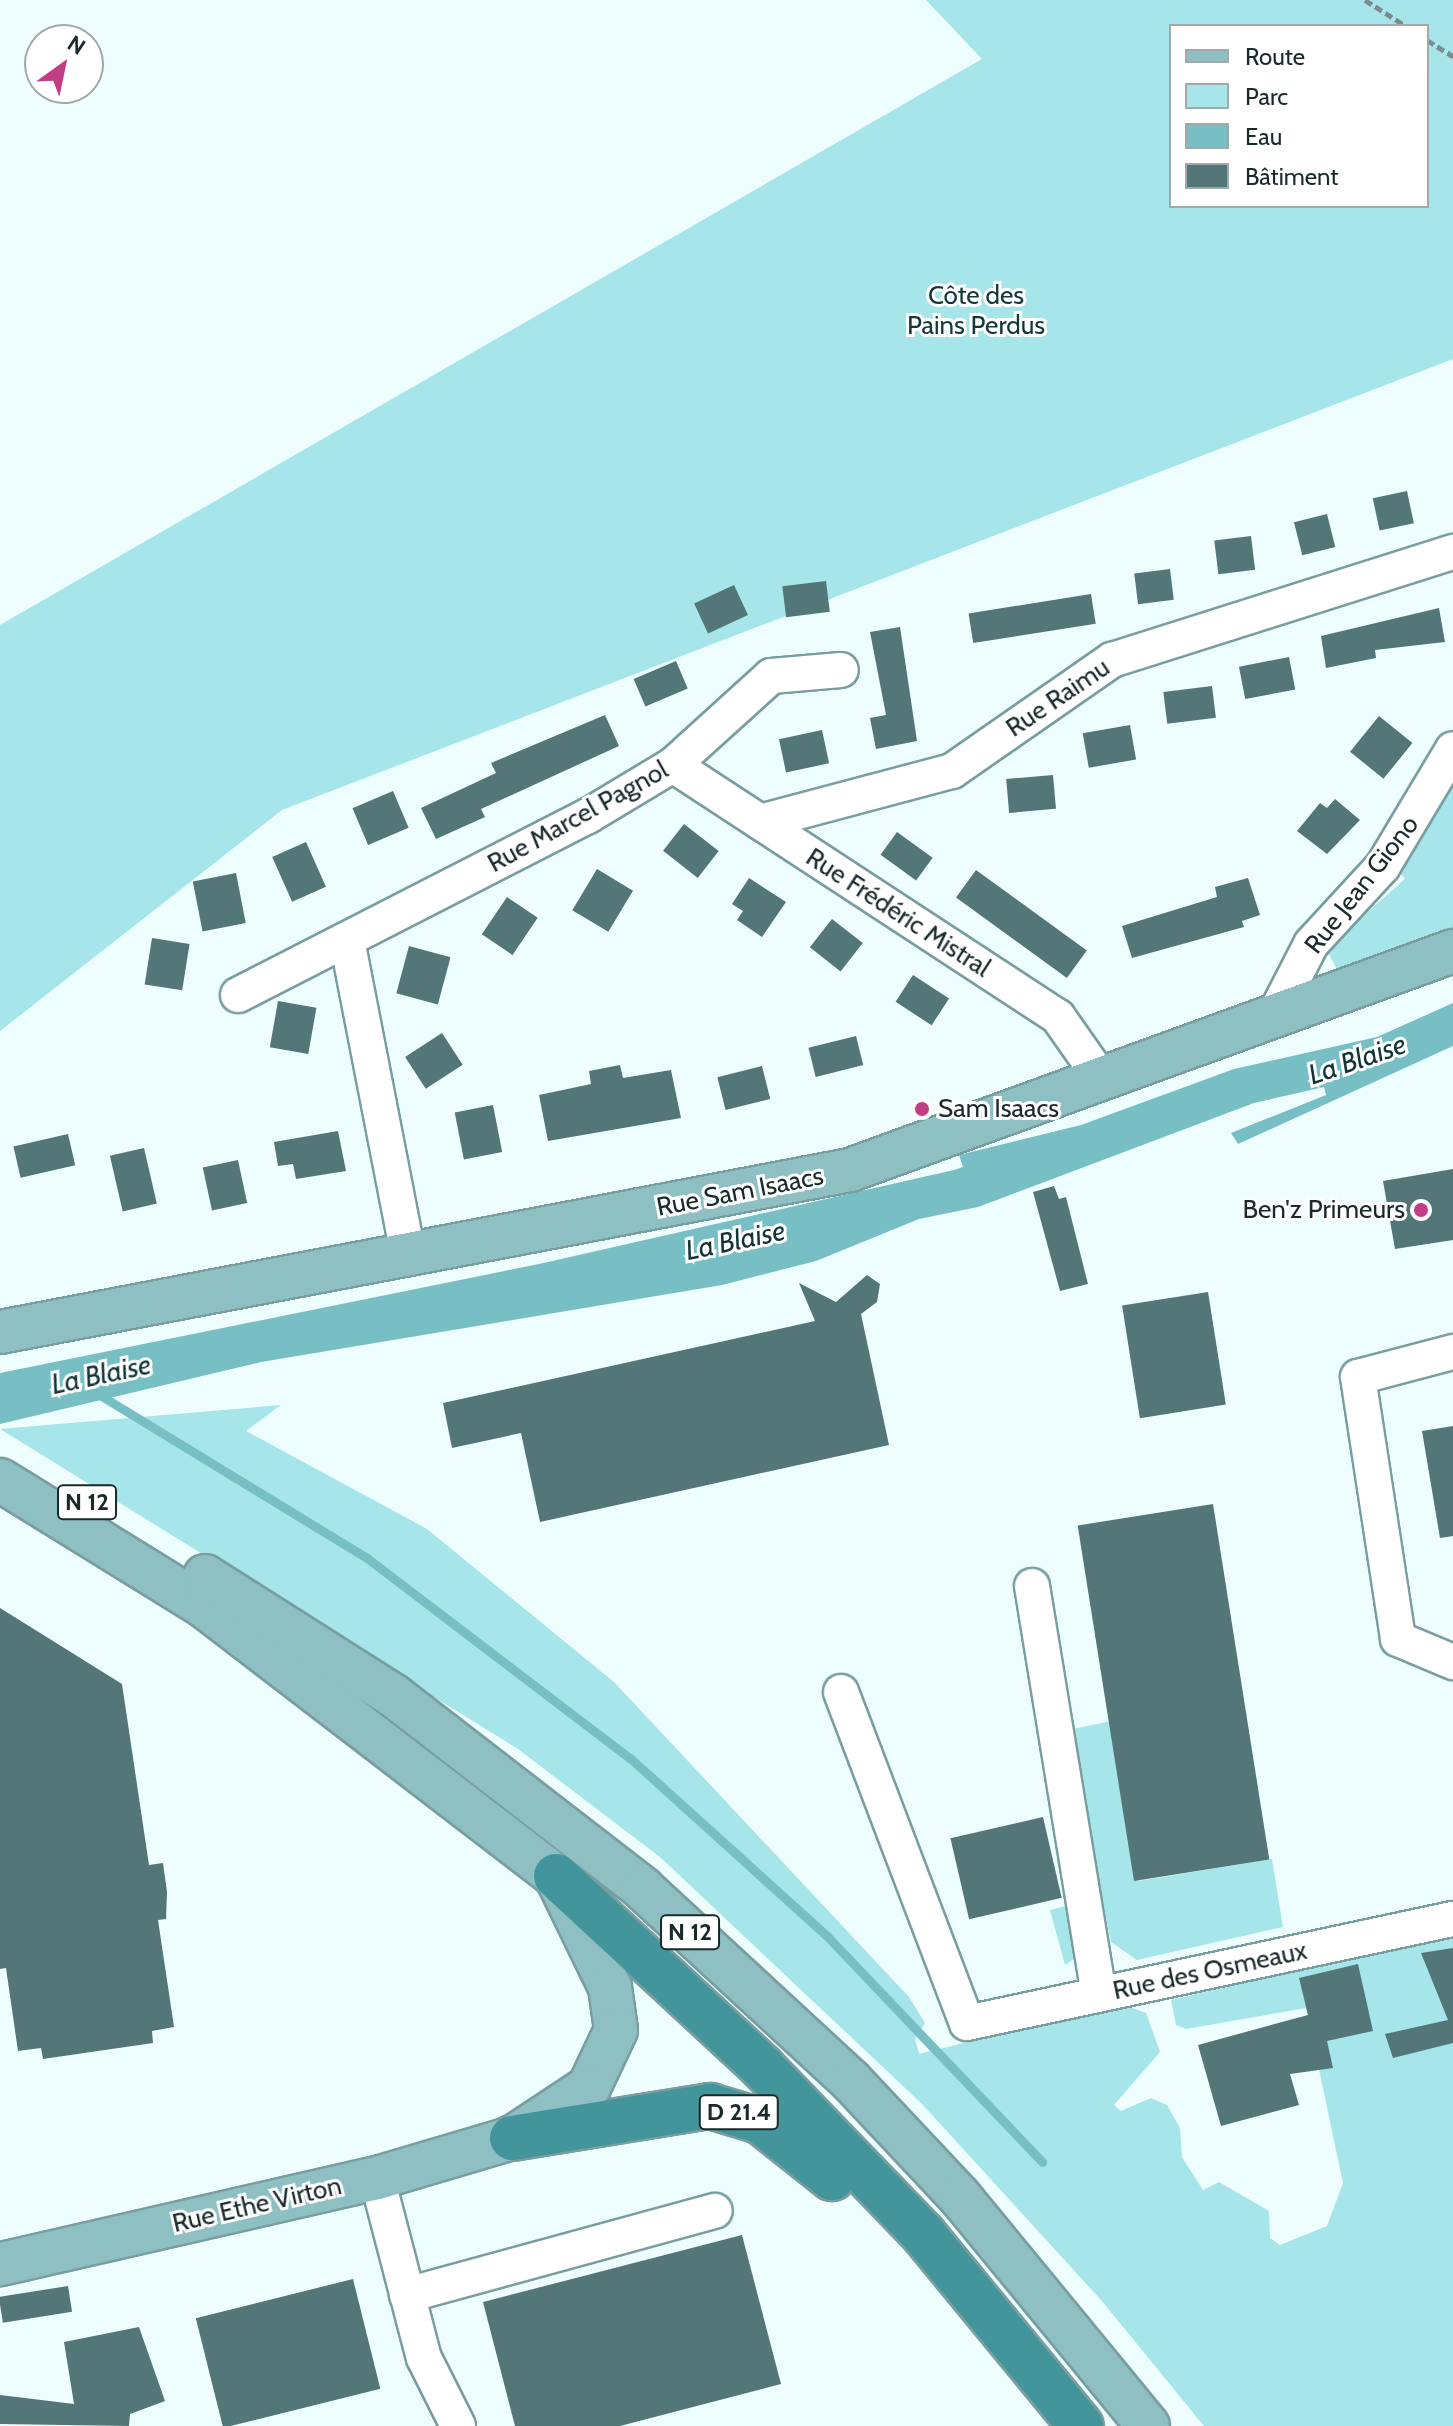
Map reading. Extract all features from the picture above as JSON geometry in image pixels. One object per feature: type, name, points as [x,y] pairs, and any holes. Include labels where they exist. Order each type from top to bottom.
[{"type":"highway","name":"N 12","points":[[556,1876],[743,2049],[924,2235],[1081,2426]]},
{"type":"highway","name":"D 21.4","points":[[512,2138],[673,2109],[726,2108],[808,2153],[883,2229],[924,2235]]},
{"type":"main road","name":"Rue Sam Isaacs","points":[[0,1332],[409,1258],[850,1170],[1272,1020],[1453,951]]},
{"type":"main road","name":"N 12","points":[[0,1450],[154,1559],[556,1876]]},
{"type":"main road","name":"N 12","points":[[0,1480],[154,1559],[394,1696],[572,1831],[851,2081],[960,2197],[1148,2426]]},
{"type":"main road","name":"D 21.4","points":[[512,2138],[589,2087],[616,2030],[610,1987],[556,1876]]},
{"type":"main road","name":"Rue Ethe Virton","points":[[0,2264],[377,2178],[512,2138]]},
{"type":"main road","points":[[960,2197],[993,2208],[1177,2426]]},
{"type":"street","name":"Rue Raimu","points":[[760,822],[952,771],[1112,660],[1453,552]]},
{"type":"street","name":"Rue Marcel Pagnol","points":[[238,995],[673,765],[771,676],[841,670]]},
{"type":"street","name":"Rue Jean Giono","points":[[1272,1020],[1311,944],[1383,866],[1453,749]]},
{"type":"street","name":"Rue Frédéric Mistral","points":[[673,765],[1058,1017],[1103,1081]]},
{"type":"street","points":[[347,940],[409,1258]]},
{"type":"street","points":[[1453,1352],[1358,1377],[1398,1639],[1453,1662]]},
{"type":"street","points":[[1032,1586],[1099,1994]]},
{"type":"street","name":"Rue des Osmeaux","points":[[841,1692],[967,2023],[1453,1919]]},
{"type":"street","points":[[377,2178],[424,2358],[458,2426]]},
{"type":"street","points":[[407,2295],[715,2211]]},
{"type":"path","points":[[1365,0],[1403,24]]},
{"type":"path","points":[[1429,41],[1453,56]]},
{"type":"green space","name":"Côte des Pains Perdus","points":[[926,0],[1453,0],[1453,359],[282,810],[0,1031],[0,625],[982,59]]},
{"type":"green space","points":[[1453,785],[1453,930],[1337,969],[1326,949],[1405,879],[1397,869]]},
{"type":"green space","points":[[281,1405],[246,1431],[427,1529],[614,1682],[909,1997],[925,2023],[915,2039],[919,2054],[1122,2004],[1146,2013],[1160,2052],[1114,2105],[1121,2111],[1151,2098],[1167,2105],[1180,2128],[1182,2157],[1203,2190],[1219,2182],[1269,2211],[1270,2238],[1280,2245],[1327,2226],[1343,2183],[1306,2008],[1186,2029],[1176,2025],[1171,2000],[1453,1934],[1453,2426],[1204,2426],[1101,2300],[922,2104],[660,1857],[518,1749],[0,1429]]},
{"type":"green space","points":[[1111,1721],[1138,1881],[1272,1859],[1283,1927],[1137,1960],[1111,1942],[1068,1730]]},
{"type":"green space","points":[[1070,1905],[1077,1957],[1065,1965],[1050,1910]]},
{"type":"water","name":"La Blaise","points":[[1453,1003],[1453,1046],[1238,1144],[1231,1133],[1326,1095],[1324,1087],[1254,1103],[978,1207],[919,1219],[816,1261],[722,1285],[261,1362],[0,1424],[0,1373],[539,1264],[954,1170],[963,1167],[959,1155],[1081,1125],[1234,1069],[1377,1037]]},
{"type":"building","points":[[1407,491],[1414,523],[1380,531],[1373,498]]},
{"type":"building","points":[[1327,514],[1335,547],[1302,555],[1294,522]]},
{"type":"building","points":[[1251,536],[1255,570],[1218,574],[1214,541]]},
{"type":"building","points":[[1170,569],[1174,600],[1138,604],[1134,573]]},
{"type":"building","points":[[826,581],[830,612],[786,617],[782,586]]},
{"type":"building","points":[[734,585],[748,615],[708,634],[694,604]]},
{"type":"building","points":[[1091,594],[1096,624],[973,643],[969,613]]},
{"type":"building","points":[[1439,608],[1445,642],[1375,650],[1376,658],[1326,668],[1321,636]]},
{"type":"building","points":[[900,627],[917,741],[876,749],[870,718],[886,715],[870,632]]},
{"type":"building","points":[[1289,657],[1295,689],[1245,699],[1239,667]]},
{"type":"building","points":[[676,661],[688,689],[645,707],[634,679]]},
{"type":"building","points":[[1212,686],[1216,718],[1167,724],[1163,692]]},
{"type":"building","points":[[605,715],[619,746],[481,809],[485,817],[436,839],[421,808],[496,773],[491,763]]},
{"type":"building","points":[[1379,716],[1412,743],[1383,779],[1350,752]]},
{"type":"building","points":[[1130,725],[1136,759],[1089,768],[1083,733]]},
{"type":"building","points":[[822,730],[829,763],[786,772],[779,739]]},
{"type":"building","points":[[1053,775],[1056,809],[1009,813],[1006,779]]},
{"type":"building","points":[[393,791],[409,828],[368,845],[352,808]]},
{"type":"building","points":[[1335,799],[1360,820],[1327,854],[1297,831],[1320,803],[1327,808]]},
{"type":"building","points":[[684,824],[719,851],[698,878],[663,851]]},
{"type":"building","points":[[897,832],[933,858],[916,881],[881,855]]},
{"type":"building","points":[[306,842],[326,887],[292,902],[272,857]]},
{"type":"building","points":[[597,869],[633,891],[608,932],[572,910]]},
{"type":"building","points":[[976,870],[1087,951],[1067,978],[956,898]]},
{"type":"building","points":[[236,873],[246,923],[203,931],[193,881]]},
{"type":"building","points":[[749,878],[786,902],[762,937],[737,920],[743,911],[732,904]]},
{"type":"building","points":[[1248,878],[1260,915],[1242,921],[1244,927],[1132,958],[1122,926],[1217,897],[1215,887]]},
{"type":"building","points":[[507,897],[538,918],[513,955],[482,934]]},
{"type":"building","points":[[832,919],[863,943],[841,971],[810,947]]},
{"type":"building","points":[[152,938],[190,944],[182,990],[145,984]]},
{"type":"building","points":[[409,946],[451,957],[438,1004],[396,993]]},
{"type":"building","points":[[913,975],[949,998],[932,1025],[896,1002]]},
{"type":"building","points":[[278,1001],[316,1008],[308,1054],[270,1047]]},
{"type":"building","points":[[442,1033],[463,1065],[426,1089],[405,1057]]},
{"type":"building","points":[[856,1036],[863,1065],[816,1077],[808,1048]]},
{"type":"building","points":[[620,1065],[623,1078],[671,1070],[681,1118],[548,1141],[539,1095],[591,1084],[589,1071]]},
{"type":"building","points":[[762,1066],[770,1099],[726,1110],[717,1077]]},
{"type":"building","points":[[493,1105],[502,1152],[464,1160],[455,1112]]},
{"type":"building","points":[[338,1131],[346,1171],[296,1179],[293,1164],[278,1166],[274,1142]]},
{"type":"building","points":[[68,1134],[75,1165],[21,1178],[13,1147]]},
{"type":"building","points":[[144,1148],[157,1204],[123,1211],[110,1156]]},
{"type":"building","points":[[238,1160],[247,1203],[212,1211],[203,1167]]},
{"type":"building","name":"Ben'z Primeurs","points":[[1453,1169],[1453,1240],[1395,1249],[1383,1181]]},
{"type":"building","points":[[1054,1186],[1059,1199],[1066,1197],[1088,1284],[1060,1291],[1033,1192]]},
{"type":"building","points":[[867,1275],[880,1284],[877,1302],[861,1314],[889,1445],[540,1522],[521,1433],[452,1448],[443,1403],[815,1321],[799,1283],[836,1302]]},
{"type":"building","points":[[1208,1292],[1226,1405],[1140,1418],[1122,1306]]},
{"type":"building","points":[[1453,1426],[1453,1536],[1440,1538],[1422,1431]]},
{"type":"building","points":[[1213,1504],[1269,1860],[1134,1881],[1078,1525]]},
{"type":"building","points":[[0,1608],[122,1684],[149,1865],[163,1863],[167,1892],[166,1919],[158,1920],[174,2027],[152,2031],[153,2043],[43,2059],[41,2048],[18,2051],[6,1968],[0,1969]]},
{"type":"building","points":[[1043,1817],[1062,1898],[969,1919],[950,1838]]},
{"type":"building","points":[[1453,1948],[1453,2043],[1393,2058],[1385,2034],[1448,2020],[1421,1953]]},
{"type":"building","points":[[1358,1964],[1373,2031],[1327,2041],[1333,2068],[1290,2074],[1299,2105],[1221,2126],[1198,2045],[1308,2015],[1299,1978]]},
{"type":"building","points":[[742,2235],[781,2384],[620,2426],[515,2426],[483,2302]]},
{"type":"building","points":[[353,2279],[380,2389],[223,2426],[196,2318]]},
{"type":"building","points":[[68,2286],[72,2312],[3,2323],[0,2297]]},
{"type":"building","points":[[139,2327],[165,2401],[130,2414],[129,2426],[0,2424],[0,2395],[74,2404],[64,2342]]},
{"type":"waterway","name":"La Blaise","points":[[95,1392],[367,1558],[630,1758],[827,1936],[1042,2162]]},
{"type":"place","name":"Sam Isaacs","points":[[922,1109]]},
{"type":"place","name":"Ben'z Primeurs","points":[[1421,1210]]}]
